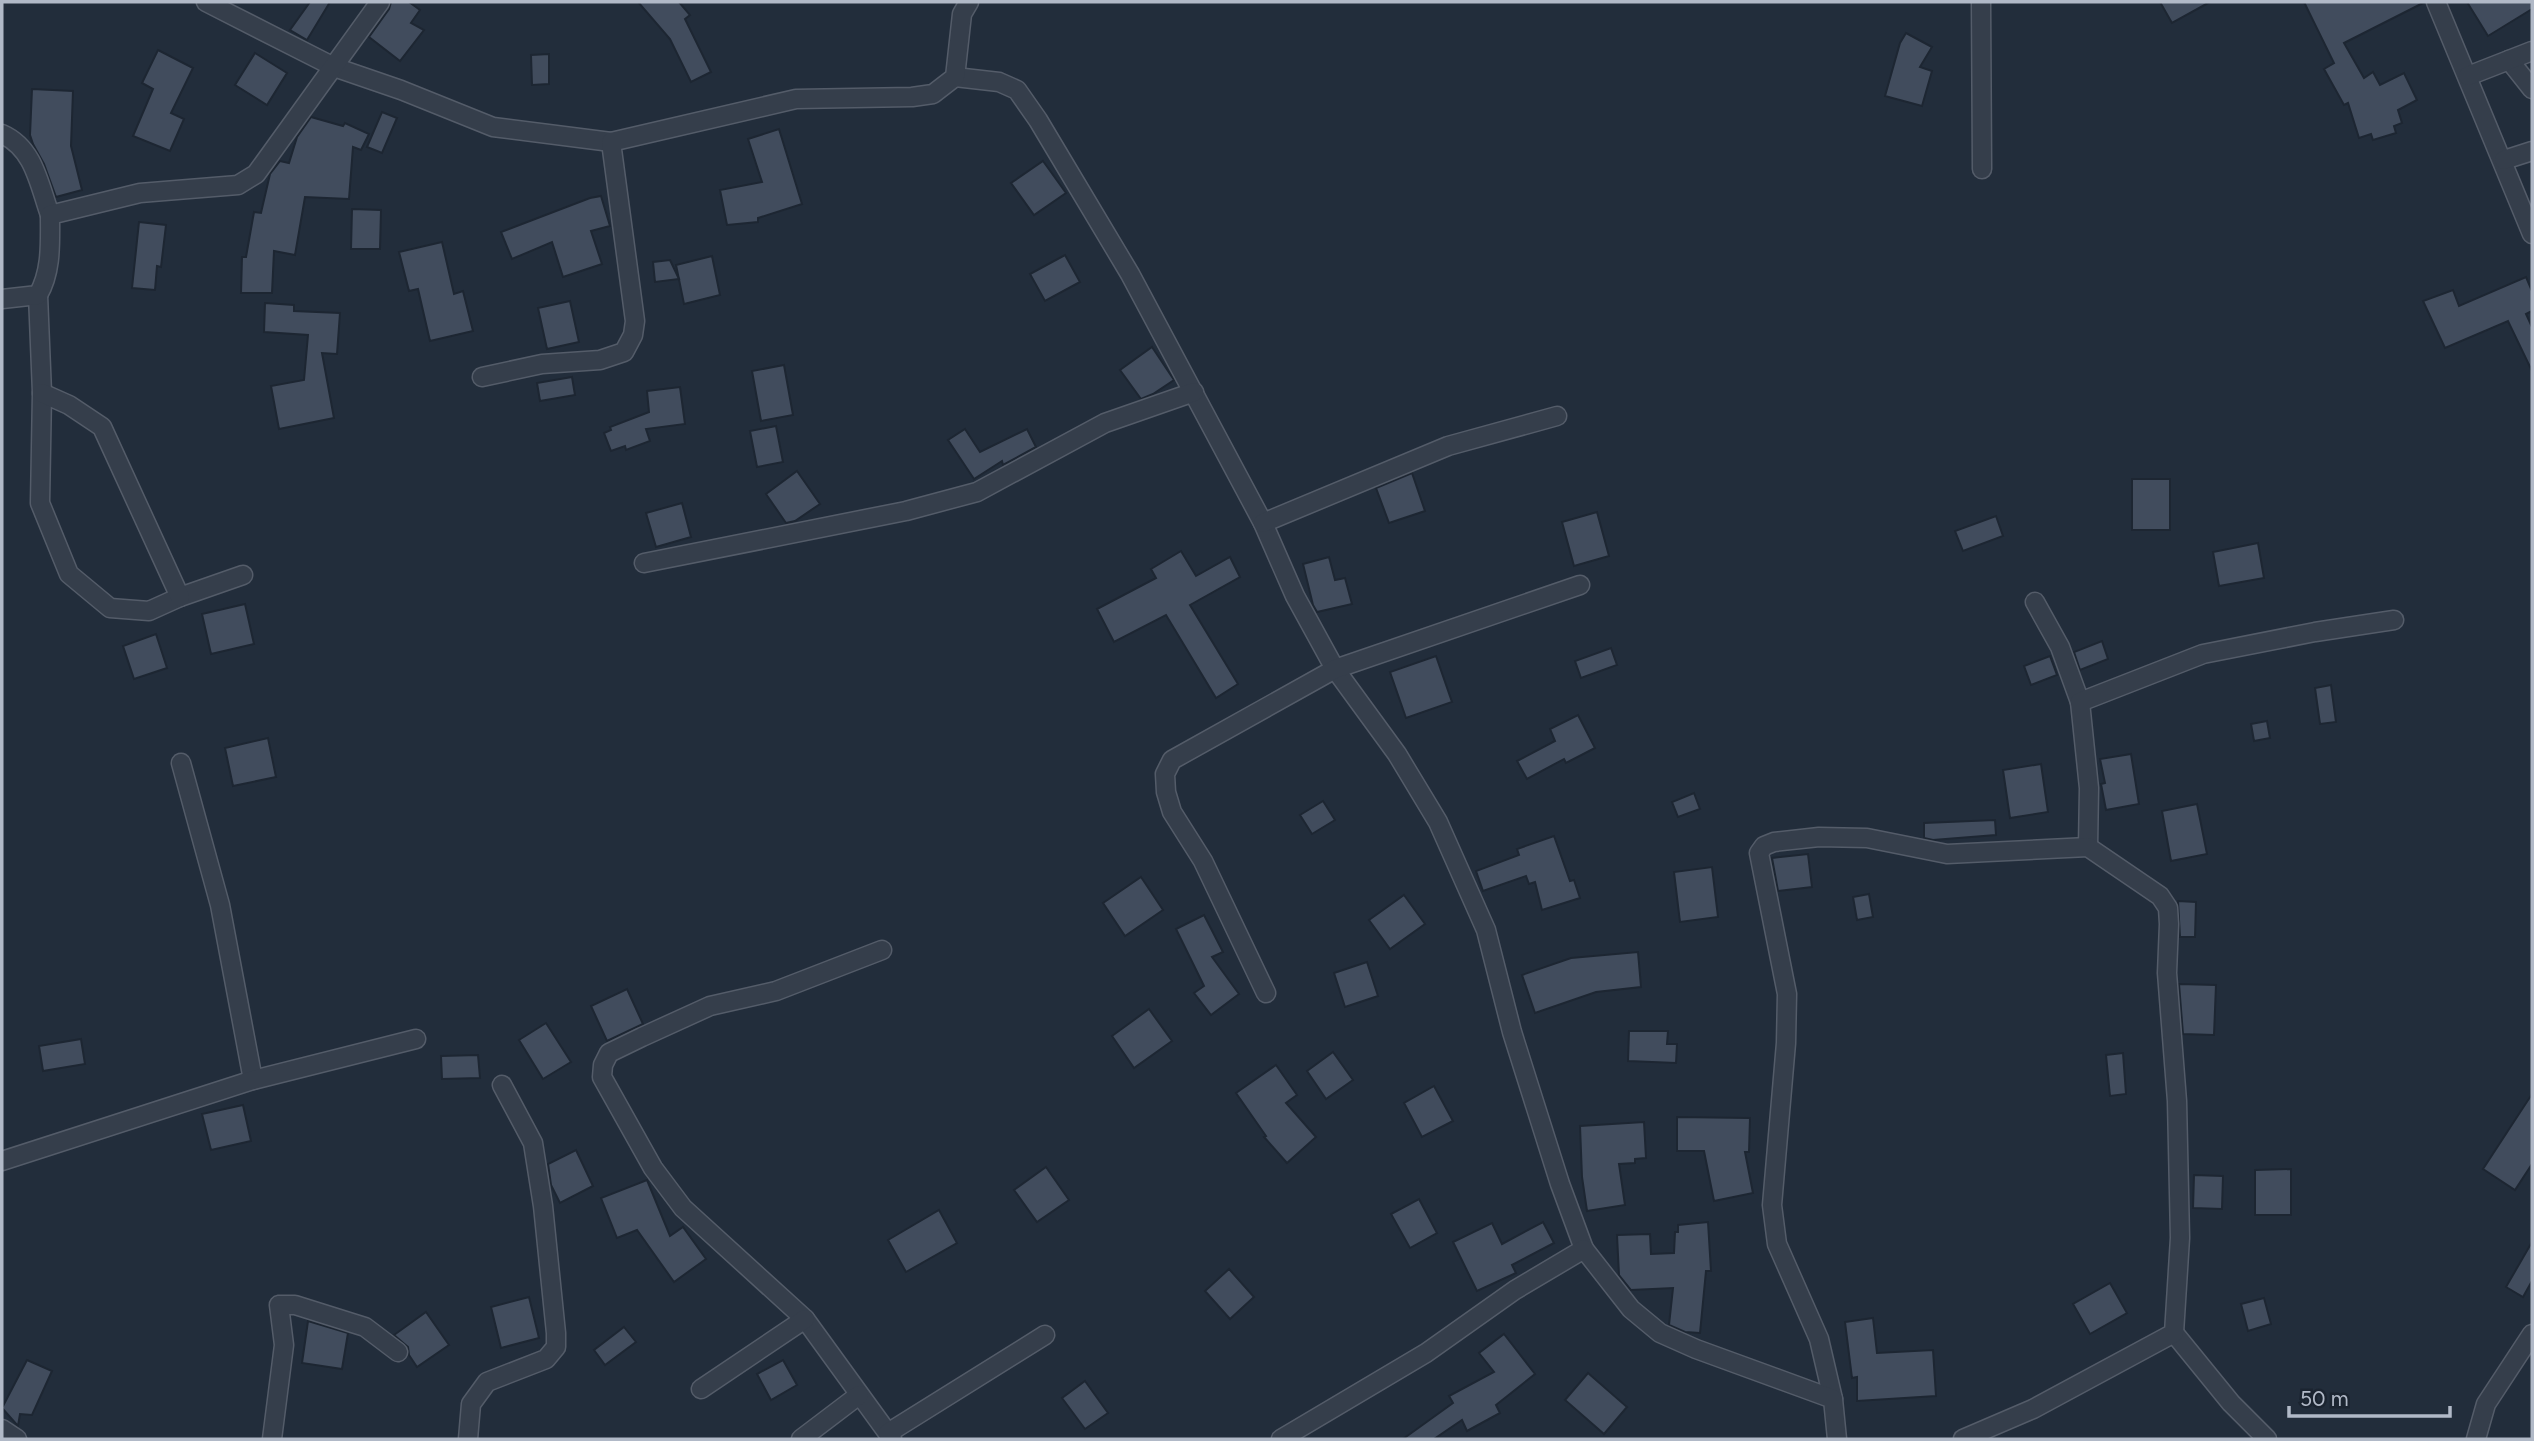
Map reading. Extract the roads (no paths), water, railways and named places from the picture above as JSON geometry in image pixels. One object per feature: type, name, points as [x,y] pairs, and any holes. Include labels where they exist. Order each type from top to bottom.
[{"type":"street","points":[[206,2],[334,67],[401,90],[493,127],[611,142],[796,99],[912,97],[933,94],[955,77],[999,82],[1017,90],[1038,120],[1130,274],[1263,523],[1296,596],[1335,668],[1397,754],[1438,822],[1486,930],[1512,1032],[1560,1184],[1584,1249],[1631,1309],[1660,1333],[1696,1349],[1833,1399]]},
{"type":"street","points":[[50,215],[140,192],[238,185],[256,174],[380,2]]},
{"type":"street","points":[[955,77],[962,14],[969,2]]},
{"type":"street","points":[[1981,2],[1982,169]]},
{"type":"street","points":[[2436,2],[2504,160],[2532,234]]},
{"type":"street","points":[[2468,76],[2532,51]]},
{"type":"street","points":[[2509,60],[2532,89]]},
{"type":"street","points":[[2,134],[13,139],[30,156],[50,215],[49,263],[45,283],[38,295],[42,393],[40,503],[69,574],[110,608],[149,611],[243,575]]},
{"type":"street","points":[[482,377],[542,364],[600,360],[624,352],[633,335],[635,321],[611,142]]},
{"type":"street","points":[[2504,160],[2532,152]]},
{"type":"street","points":[[2,299],[38,295]]},
{"type":"street","points":[[644,563],[906,511],[978,492],[1104,423],[1194,392]]},
{"type":"street","points":[[42,393],[68,405],[102,427],[180,597]]},
{"type":"street","points":[[1263,523],[1448,446],[1557,416]]},
{"type":"street","points":[[1266,993],[1203,861],[1172,812],[1166,792],[1165,774],[1172,760],[1335,668],[1580,585]]},
{"type":"street","points":[[2035,602],[2060,647],[2080,702],[2089,788],[2088,847]]},
{"type":"street","points":[[2080,702],[2203,654],[2394,620]]},
{"type":"street","points":[[181,762],[220,905],[253,1080]]},
{"type":"street","points":[[1837,1439],[1833,1399],[1819,1339],[1777,1244],[1772,1205],[1786,1043],[1787,994],[1759,853],[1764,846],[1774,842],[1819,837],[1867,838],[1947,854],[2088,847],[2160,896],[2168,908],[2167,973],[2177,1101],[2180,1238],[2174,1333],[2231,1404],[2267,1439]]},
{"type":"street","points":[[882,950],[776,991],[710,1006],[609,1054],[603,1065],[603,1077],[653,1168],[683,1208],[805,1319],[890,1436],[1045,1335]]},
{"type":"street","points":[[2,1161],[253,1080],[416,1039]]},
{"type":"street","points":[[468,1439],[471,1404],[487,1382],[545,1359],[556,1347],[543,1206],[533,1143],[502,1085]]},
{"type":"street","points":[[1281,1439],[1426,1353],[1515,1290],[1584,1249]]},
{"type":"street","points":[[272,1439],[284,1345],[279,1304],[295,1305],[365,1327],[398,1352]]},
{"type":"street","points":[[701,1389],[805,1319]]},
{"type":"street","points":[[1964,1439],[2033,1409],[2174,1333]]},
{"type":"street","points":[[2476,1439],[2486,1404],[2532,1334]]},
{"type":"street","points":[[800,1439],[859,1395]]},
{"type":"street","points":[[2,1430],[17,1439]]}]
